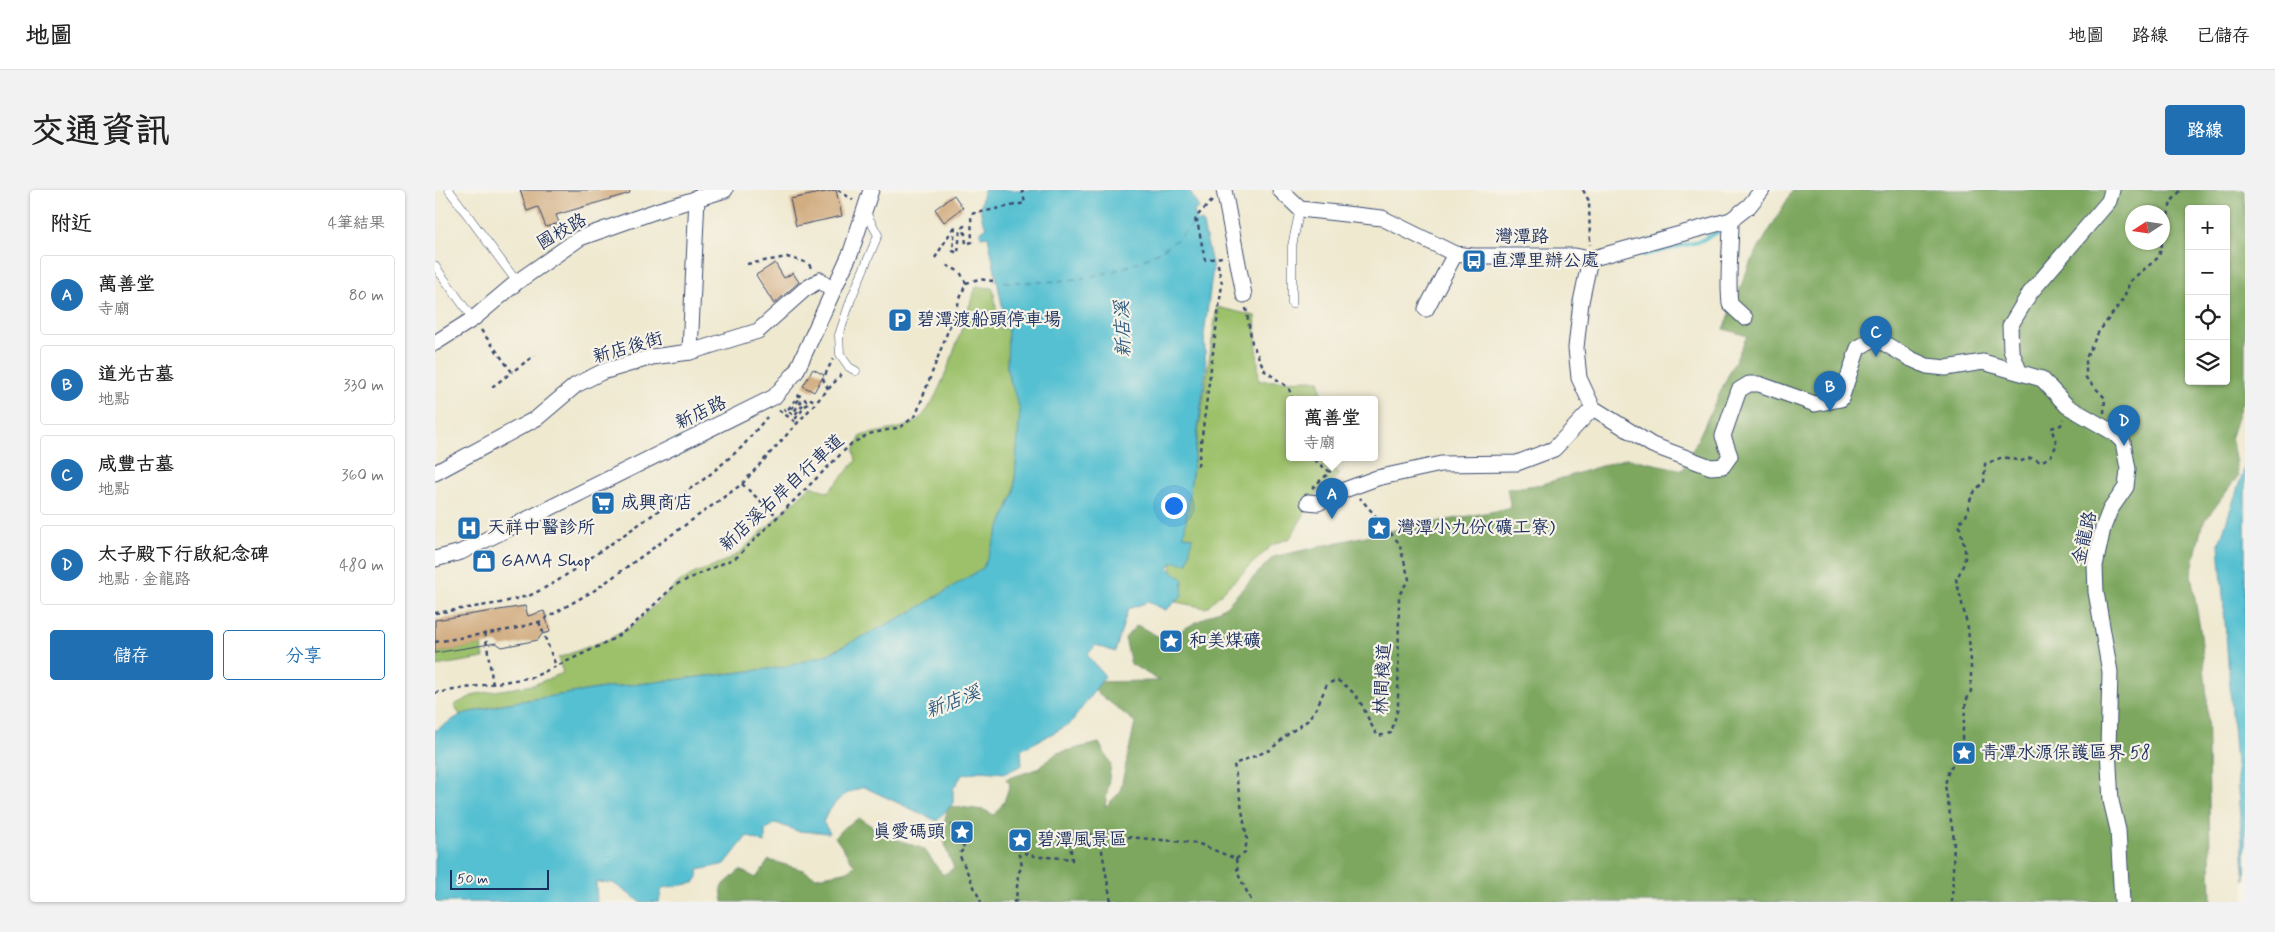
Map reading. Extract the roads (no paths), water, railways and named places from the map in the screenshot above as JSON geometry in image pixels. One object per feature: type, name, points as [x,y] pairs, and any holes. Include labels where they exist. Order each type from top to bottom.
[{"type":"street","name":"國校路","points":[[435,343],[473,319],[517,282],[581,238],[697,197],[725,190]]},
{"type":"street","name":"新店路","points":[[435,559],[461,552],[774,397],[796,372],[851,252],[871,190]]},
{"type":"street","points":[[1280,190],[1300,209]]},
{"type":"street","name":"灣潭路","points":[[1300,209],[1382,218],[1455,254],[1473,256],[1575,256],[1590,259],[1731,220],[1749,206],[1762,190]]},
{"type":"street","points":[[2019,371],[2011,350],[2009,326],[2030,293],[2109,201],[2112,190]]},
{"type":"street","points":[[1220,193],[1244,295]]},
{"type":"street","points":[[690,352],[697,197]]},
{"type":"street","points":[[1731,220],[1729,304],[1745,318]]},
{"type":"street","points":[[1426,310],[1455,254]]},
{"type":"street","points":[[1308,502],[1318,503],[1353,486],[1377,478],[1441,464],[1517,463],[1553,449],[1593,408],[1579,378],[1576,348],[1581,302],[1590,259]]},
{"type":"street","name":"新店後街","points":[[435,473],[537,418],[576,385],[602,372],[652,357],[690,352],[758,331],[804,290],[820,280],[832,291]]},
{"type":"street","name":"金龍路","points":[[1593,408],[1652,445],[1711,468],[1723,466],[1730,456],[1723,436],[1739,390],[1749,384],[1759,384],[1815,404],[1841,399],[1858,348],[1875,338],[1927,366],[1946,368],[1983,362],[2042,379],[2067,406],[2114,433],[2123,442],[2128,469],[2126,487],[2110,510],[2103,528],[2095,566],[2096,592],[2111,672],[2109,765],[2111,801],[2118,830],[2122,902]]},
{"type":"lane","points":[[449,190],[517,282]]},
{"type":"lane","points":[[1292,304],[1292,246],[1300,209]]},
{"type":"lane","points":[[856,371],[849,367],[840,354],[839,335],[851,299],[879,235],[865,211]]},
{"type":"lane","points":[[435,266],[473,319]]},
{"type":"water","name":"新店溪","points":[[984,190],[1189,190],[1199,208],[1194,210],[1197,222],[1202,221],[1213,268],[1204,335],[1206,368],[1184,536],[1192,537],[1188,563],[1172,562],[1168,568],[1183,579],[1182,596],[1166,610],[1148,602],[1128,609],[1115,652],[1096,645],[1087,655],[1105,676],[1070,724],[1021,750],[1022,765],[1006,773],[980,771],[962,775],[953,789],[953,803],[937,821],[864,787],[849,792],[839,799],[831,809],[823,822],[830,833],[797,831],[776,823],[765,830],[765,843],[747,836],[725,864],[698,870],[698,877],[694,883],[662,888],[659,902],[641,902],[613,883],[596,882],[597,902],[435,902],[435,730],[462,714],[502,704],[604,688],[785,667],[828,654],[913,611],[983,568],[1014,493],[1020,410],[1007,371],[1008,329],[1004,327],[1003,310],[988,236],[981,237],[980,232],[987,227],[982,218],[981,209]]},
{"type":"water","points":[[2245,466],[2245,881],[2219,544]]},
{"type":"waterway","points":[[1638,250],[1644,255],[1698,242],[1724,229]]},
{"type":"place","name":"直潭里辦公處","points":[[1474,261]]},
{"type":"place","name":"碧潭渡船頭停車場","points":[[900,320]]},
{"type":"place","name":"咸豐古墓","points":[[1876,357]]},
{"type":"place","name":"道光古墓","points":[[1830,412]]},
{"type":"place","name":"太子殿下行啟紀念碑","points":[[2124,446]]},
{"type":"place","name":"成興商店","points":[[603,503]]},
{"type":"place","name":"萬善堂","points":[[1332,519]]},
{"type":"place","name":"天祥中醫診所","points":[[469,528]]},
{"type":"place","name":"灣潭小九份(礦工寮)","points":[[1379,528]]},
{"type":"place","name":"GAMA Shop","points":[[484,561]]},
{"type":"place","name":"和美煤礦","points":[[1171,641]]},
{"type":"place","name":"青潭水源保護區界 58","points":[[1964,753]]},
{"type":"place","name":"真愛碼頭","points":[[962,832]]},
{"type":"place","name":"碧潭風景區","points":[[1020,840]]}]
